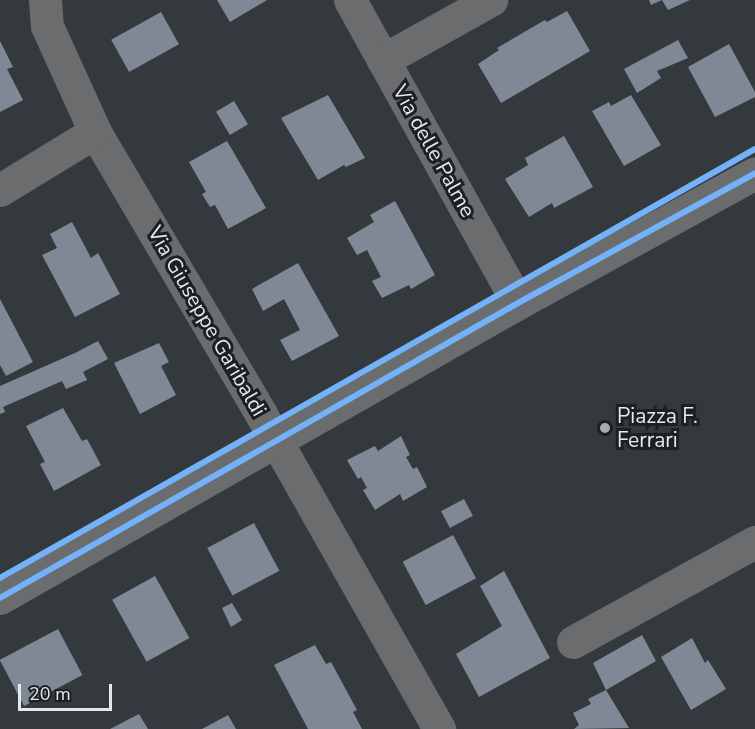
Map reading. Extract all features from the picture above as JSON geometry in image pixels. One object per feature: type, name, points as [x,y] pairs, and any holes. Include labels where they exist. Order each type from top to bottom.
[{"type":"street","name":"Via Giuseppe Garibaldi","points":[[45,0],[47,26],[95,132],[276,440],[439,729]]},
{"type":"street","name":"Via delle Palme","points":[[351,0],[518,303]]},
{"type":"street","points":[[383,60],[491,0]]},
{"type":"street","points":[[0,190],[95,132]]},
{"type":"street","points":[[0,598],[518,303],[755,173]]},
{"type":"street","points":[[573,642],[755,542]]},
{"type":"building","points":[[217,0],[267,0],[230,22]]},
{"type":"building","points":[[649,0],[662,0],[651,5]]},
{"type":"building","points":[[662,0],[690,0],[668,10]]},
{"type":"building","points":[[567,11],[590,51],[501,103],[478,64],[499,50],[497,48],[545,20],[547,22]]},
{"type":"building","points":[[161,12],[179,44],[129,72],[111,40]]},
{"type":"building","points":[[678,40],[688,58],[657,71],[661,78],[637,93],[624,69]]},
{"type":"building","points":[[0,41],[13,67],[7,69],[23,100],[0,112]]},
{"type":"building","points":[[729,44],[755,92],[755,97],[715,117],[688,67]]},
{"type":"building","points":[[328,95],[365,158],[346,167],[344,165],[318,180],[281,118]]},
{"type":"building","points":[[631,95],[661,145],[624,166],[592,111],[609,102],[611,106]]},
{"type":"building","points":[[234,101],[248,124],[230,135],[216,112]]},
{"type":"building","points":[[564,136],[593,187],[554,208],[552,203],[529,217],[505,179],[528,165],[525,158]]},
{"type":"building","points":[[227,141],[266,208],[228,229],[215,205],[210,207],[202,194],[206,192],[189,162]]},
{"type":"building","points":[[395,201],[435,275],[411,289],[409,285],[382,298],[372,281],[381,277],[367,250],[357,255],[347,238],[374,222],[370,215]]},
{"type":"building","points":[[72,222],[91,258],[98,253],[120,294],[75,317],[42,255],[57,248],[50,234]]},
{"type":"building","points":[[298,263],[339,336],[292,361],[280,340],[300,330],[284,299],[263,311],[252,289]]},
{"type":"building","points":[[0,299],[33,362],[6,376],[0,365]]},
{"type":"building","points":[[98,341],[108,359],[83,372],[87,380],[66,389],[62,381],[3,407],[5,412],[0,414],[0,386]]},
{"type":"building","points":[[159,343],[169,362],[161,366],[176,395],[140,414],[114,363]]},
{"type":"building","points":[[63,408],[82,441],[87,439],[101,465],[54,491],[40,464],[45,462],[26,426]]},
{"type":"building","points":[[401,436],[410,455],[406,457],[413,469],[417,467],[427,487],[403,501],[400,494],[375,510],[363,490],[367,488],[361,477],[358,479],[347,460],[375,446],[378,451]]},
{"type":"building","points":[[464,499],[473,516],[450,528],[441,511]]},
{"type":"building","points":[[254,523],[279,571],[233,596],[207,548]]},
{"type":"building","points":[[453,535],[476,578],[426,605],[403,562]]},
{"type":"building","points":[[504,571],[550,658],[479,697],[456,654],[502,626],[480,586]]},
{"type":"building","points":[[155,576],[189,638],[147,662],[112,600]]},
{"type":"building","points":[[232,603],[242,620],[231,627],[222,608]]},
{"type":"building","points":[[58,629],[82,675],[24,706],[0,660]]},
{"type":"building","points":[[642,635],[656,661],[606,690],[593,663]]},
{"type":"building","points":[[692,638],[705,663],[708,660],[726,689],[691,710],[661,657]]},
{"type":"building","points":[[315,645],[326,664],[331,662],[357,710],[353,712],[362,729],[308,729],[274,665]]},
{"type":"building","points":[[606,690],[629,728],[574,729],[579,725],[573,713],[591,704],[588,699]]},
{"type":"building","points":[[139,714],[148,729],[110,729]]},
{"type":"building","points":[[228,715],[236,729],[202,729]]},
{"type":"cycle path","points":[[0,578],[755,149]]},
{"type":"cycle path","points":[[0,598],[518,303],[755,173]]},
{"type":"place","name":"Piazza F. Ferrari","points":[[605,428]]}]
